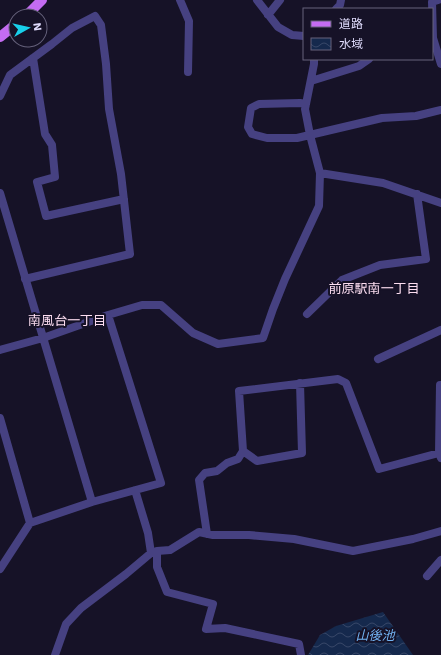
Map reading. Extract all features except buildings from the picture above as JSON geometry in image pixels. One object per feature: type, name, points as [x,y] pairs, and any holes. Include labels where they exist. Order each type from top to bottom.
[{"type":"main road","points":[[34,8],[42,0]]},
{"type":"main road","points":[[0,37],[8,30]]},
{"type":"street","points":[[180,0],[189,21],[188,72]]},
{"type":"street","points":[[258,0],[278,28],[292,35],[303,36]]},
{"type":"street","points":[[268,15],[280,0]]},
{"type":"street","points":[[432,8],[432,2],[438,0]]},
{"type":"street","points":[[0,96],[10,75],[72,28],[95,16],[101,26],[106,64],[109,109],[121,174],[130,254],[25,279]]},
{"type":"street","points":[[433,41],[441,64]]},
{"type":"street","points":[[33,58],[45,134],[52,146],[55,177],[37,182],[46,216],[124,199]]},
{"type":"street","points":[[0,350],[43,338],[108,315],[142,305],[161,305],[193,333],[218,344],[263,338],[285,279],[319,206],[320,173],[310,135],[306,109],[314,60]]},
{"type":"street","points":[[311,81],[360,66],[368,60]]},
{"type":"street","points":[[306,104],[259,104],[252,108],[248,127],[252,134],[267,138],[297,138],[382,118],[416,116],[441,110]]},
{"type":"street","points":[[320,173],[383,183],[441,203]]},
{"type":"street","points":[[0,194],[92,502]]},
{"type":"street","points":[[307,314],[342,280],[380,264],[426,259],[417,194]]},
{"type":"street","points":[[0,569],[30,522],[92,502],[161,483],[108,315]]},
{"type":"street","points":[[378,359],[441,330]]},
{"type":"street","points":[[207,534],[198,480],[205,473],[217,471],[227,463],[238,459],[243,451],[239,391],[338,378],[346,383],[379,469],[440,455],[440,385]]},
{"type":"street","points":[[243,451],[257,461],[302,453],[300,383]]},
{"type":"street","points":[[0,418],[30,522]]},
{"type":"street","points":[[134,490],[154,552],[157,568],[167,592],[213,604],[206,629],[225,628],[299,644],[301,655]]},
{"type":"street","points":[[55,655],[66,624],[81,608],[154,552],[170,550],[199,532],[213,535],[249,535],[294,539],[353,551],[413,539],[441,531]]},
{"type":"street","points":[[427,576],[441,560]]},
{"type":"water","name":"山後池","points":[[383,612],[413,655],[308,655],[320,635],[336,626]]},
{"type":"district","name":"前原駅南一丁目","points":[[374,288]]},
{"type":"district","name":"南風台一丁目","points":[[67,320]]}]
